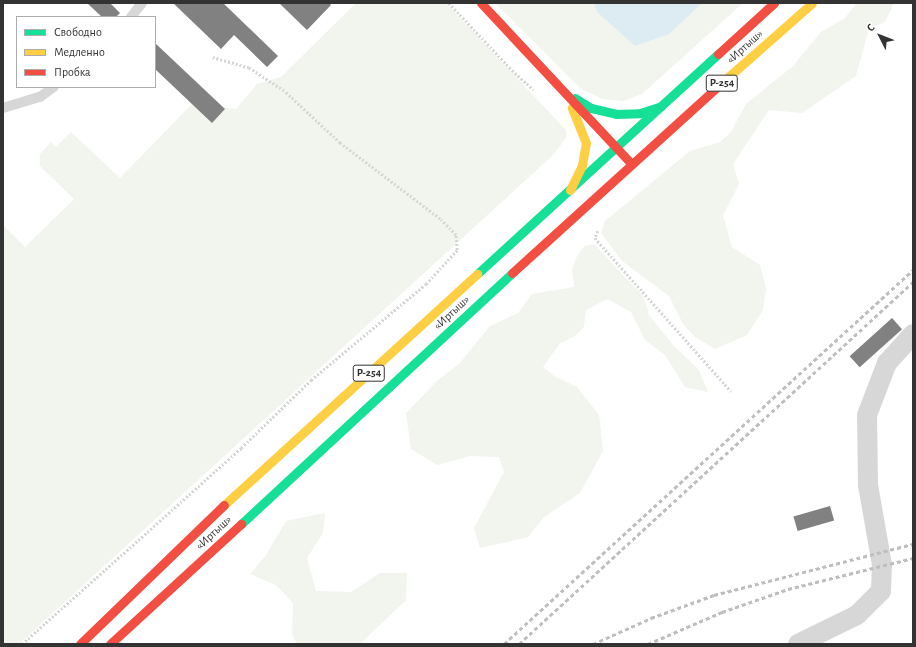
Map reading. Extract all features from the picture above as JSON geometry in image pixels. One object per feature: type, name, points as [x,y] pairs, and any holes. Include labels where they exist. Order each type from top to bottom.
[{"type":"main road","points":[[481,3],[631,164]]},
{"type":"main road","name":"«Иртыш»","points":[[80,644],[225,504],[774,3]]},
{"type":"main road","name":"«Иртыш»","points":[[110,644],[631,164],[812,3]]},
{"type":"main road","points":[[565,92],[591,108],[616,114],[640,113],[661,106]]},
{"type":"main road","points":[[565,92],[586,143],[582,165],[570,190]]},
{"type":"street","points":[[798,644],[857,615],[871,604],[881,591],[882,566],[868,485],[868,415],[887,363],[913,334]]},
{"type":"lane","points":[[132,16],[142,3]]},
{"type":"lane","points":[[3,108],[40,96],[52,88]]},
{"type":"path","points":[[449,3],[515,73],[539,94]]},
{"type":"path","points":[[22,644],[241,448],[311,380],[426,284],[458,250],[456,235],[440,219],[340,143],[284,91],[249,68],[211,57]]},
{"type":"path","points":[[598,231],[595,238],[731,391]]},
{"type":"shaded area","points":[[356,3],[446,3],[566,130],[566,138],[553,155],[19,644],[3,644],[3,225],[25,247],[74,199],[40,166],[40,154],[51,142],[56,147],[71,132],[120,178],[192,104],[236,109],[257,84],[281,77]]},
{"type":"shaded area","points":[[495,3],[743,3],[642,94],[624,101],[602,99],[580,88]]},
{"type":"shaded area","points":[[594,3],[702,3],[669,34],[635,46],[597,12]]},
{"type":"shaded area","points":[[857,3],[894,3],[885,22],[869,29],[856,76],[802,113],[769,110],[733,164],[739,184],[723,215],[732,247],[760,265],[766,289],[763,310],[747,335],[715,349],[695,337],[683,324],[669,296],[622,261],[601,233],[605,221],[690,151],[720,142],[731,132],[746,104],[793,66],[822,31],[844,19]]},
{"type":"shaded area","points":[[594,244],[644,297],[649,315],[673,345],[699,370],[708,392],[685,387],[665,355],[645,340],[631,312],[607,299],[586,310],[584,327],[575,336],[560,343],[543,367],[554,376],[577,387],[599,415],[603,451],[580,493],[544,517],[528,537],[480,548],[474,528],[504,472],[499,457],[470,456],[437,465],[411,449],[406,413],[438,380],[459,364],[490,326],[518,313],[532,294],[574,287],[572,269],[577,256],[585,246]]},
{"type":"shaded area","points":[[325,513],[323,533],[307,558],[316,591],[351,592],[380,573],[407,573],[406,600],[360,644],[297,644],[292,634],[293,603],[276,585],[250,574],[266,555],[286,521]]},
{"type":"building","points":[[87,3],[110,3],[120,13],[117,16],[101,16]]},
{"type":"building","points":[[173,3],[223,3],[278,56],[267,67],[234,35],[221,49]]},
{"type":"building","points":[[279,3],[329,3],[331,5],[307,30]]},
{"type":"building","points":[[156,44],[225,109],[212,123],[156,70]]},
{"type":"building","points":[[892,318],[902,329],[860,367],[850,356]]},
{"type":"building","points":[[830,506],[834,520],[798,531],[793,516]]},
{"type":"railway","points":[[504,644],[913,270]]},
{"type":"railway","points":[[519,644],[913,282]]},
{"type":"railway","points":[[593,644],[651,618],[714,595],[913,544]]},
{"type":"railway","points":[[648,644],[722,612],[788,589],[913,558]]},
{"type":"traffic: fast","points":[[477,274],[718,54]]},
{"type":"traffic: fast","points":[[575,98],[591,108],[616,114],[640,113],[661,106]]},
{"type":"traffic: fast","points":[[241,524],[512,273]]},
{"type":"traffic: slow","points":[[718,86],[812,3]]},
{"type":"traffic: slow","points":[[570,190],[582,165],[586,143],[572,108]]},
{"type":"traffic: slow","points":[[224,505],[477,274]]},
{"type":"traffic: jam","points":[[481,3],[629,161]]},
{"type":"traffic: jam","points":[[718,54],[774,3]]},
{"type":"traffic: jam","points":[[512,273],[718,86]]},
{"type":"traffic: jam","points":[[80,644],[224,505]]},
{"type":"traffic: jam","points":[[110,644],[241,524]]}]
